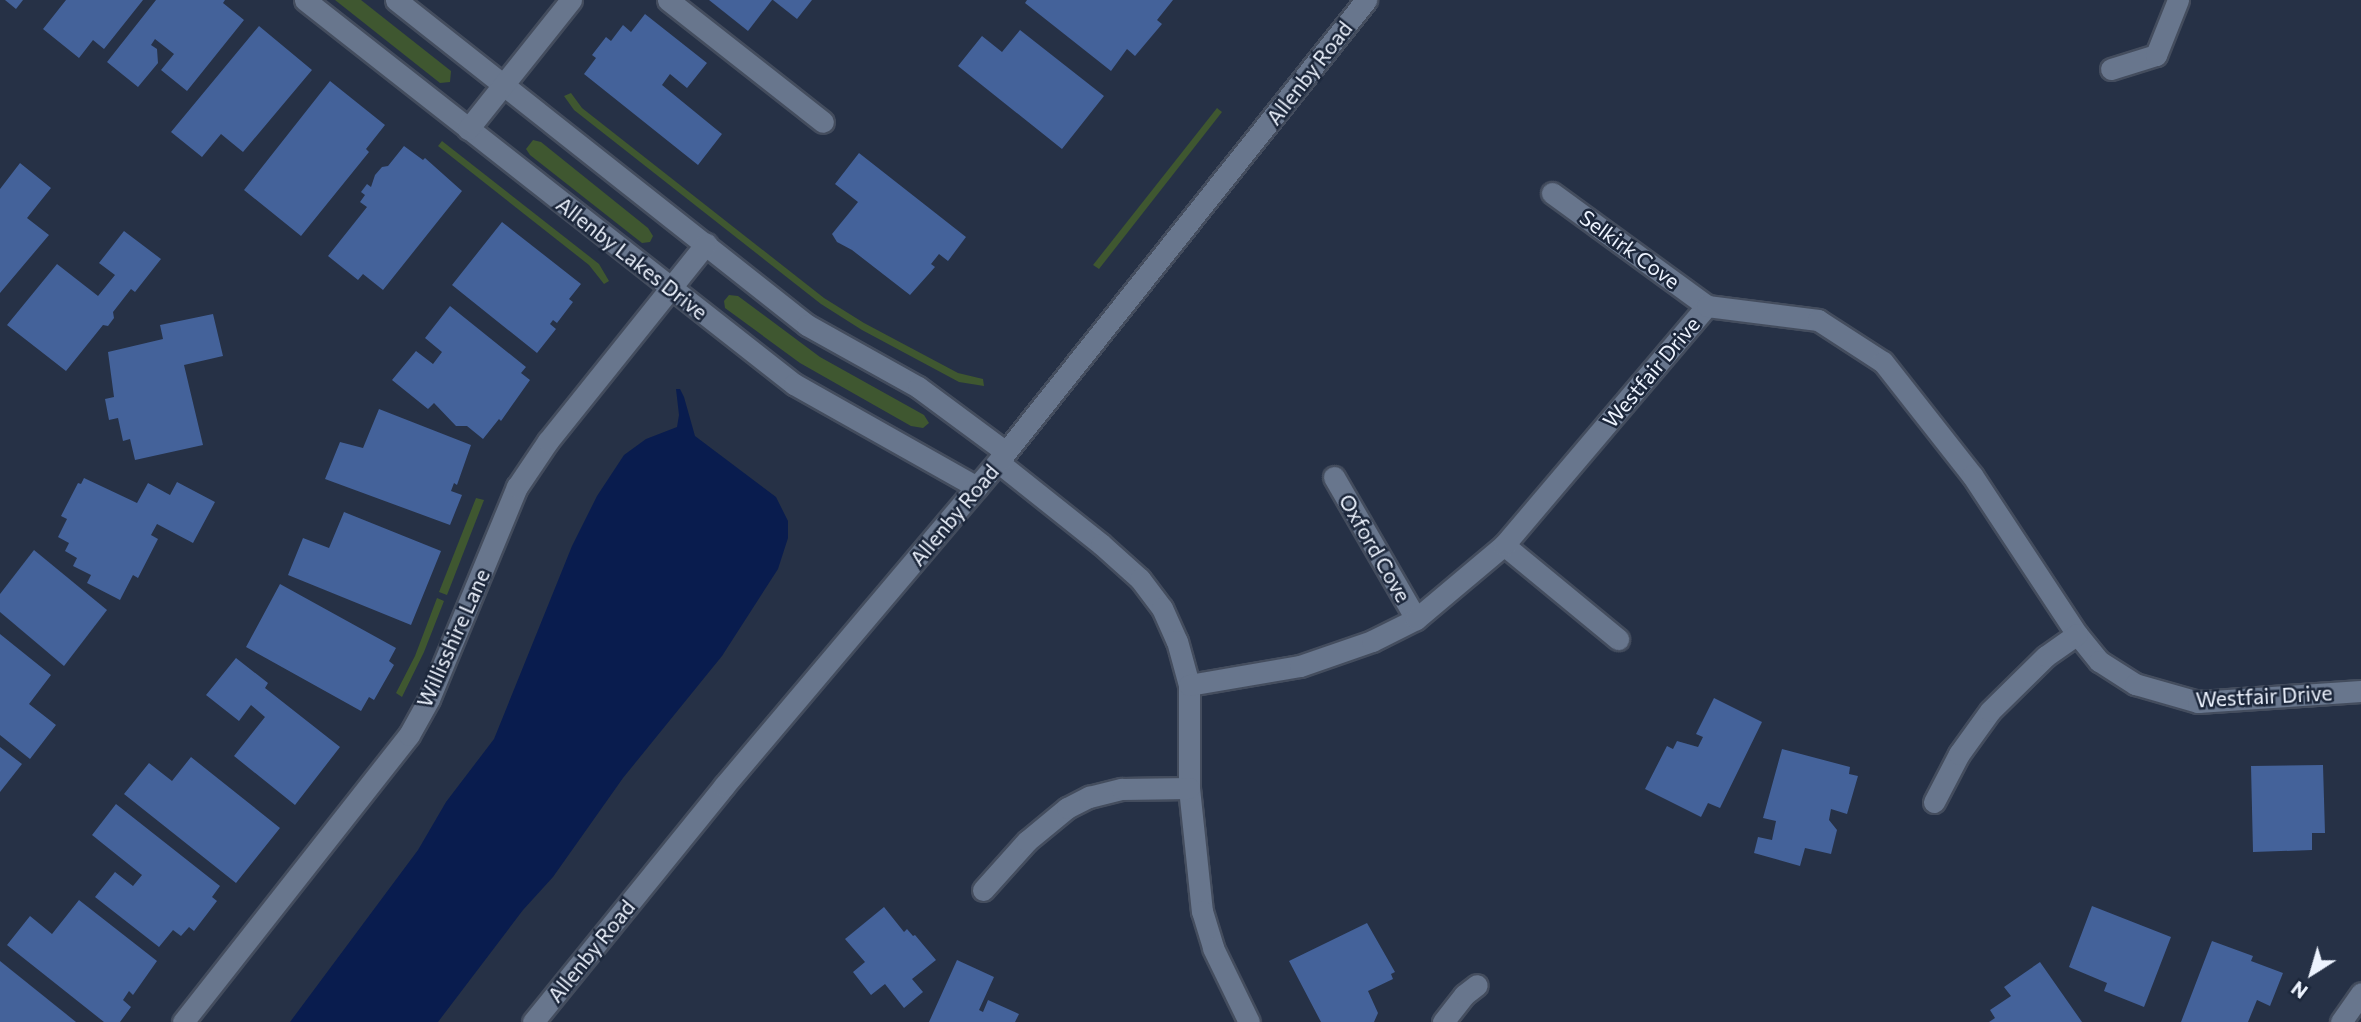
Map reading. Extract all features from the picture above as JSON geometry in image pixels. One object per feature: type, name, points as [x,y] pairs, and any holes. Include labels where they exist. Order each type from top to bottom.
[{"type":"street","name":"Allenby Lakes Drive","points":[[305,0],[794,384],[977,487]]},
{"type":"street","points":[[396,0],[807,325],[918,387],[1140,579],[1162,608],[1177,641],[1189,685],[1189,788],[1202,911],[1213,947],[1249,1022]]},
{"type":"street","points":[[468,129],[571,0]]},
{"type":"street","points":[[668,0],[823,122]]},
{"type":"street","name":"Allenby Road","points":[[533,1022],[724,786],[1002,457],[1366,0]]},
{"type":"street","points":[[2111,69],[2157,55],[2178,0]]},
{"type":"street","name":"Selkirk Cove","points":[[1552,193],[1707,306]]},
{"type":"street","name":"Willisshire Lane","points":[[183,1022],[409,735],[429,699],[517,487],[548,441],[706,244]]},
{"type":"street","name":"Westfair Drive","points":[[1189,685],[1300,666],[1372,641],[1416,619],[1504,544],[1707,306],[1818,320],[1883,362],[1972,475],[2077,634],[2099,661],[2135,684],[2198,702],[2361,691]]},
{"type":"street","name":"Oxford Cove","points":[[1334,477],[1416,619]]},
{"type":"street","points":[[1504,544],[1618,639]]},
{"type":"street","points":[[1934,802],[1959,754],[1990,711],[2046,656],[2077,634]]},
{"type":"street","points":[[983,890],[1027,841],[1078,803],[1122,789],[1189,788]]},
{"type":"street","points":[[1443,1022],[1464,995],[1477,985]]},
{"type":"street","points":[[2342,1022],[2361,993]]},
{"type":"green space","points":[[335,0],[361,0],[451,71],[450,82],[440,83]]},
{"type":"green space","points":[[571,93],[582,108],[824,298],[864,323],[958,373],[983,379],[984,386],[959,382],[862,330],[821,304],[574,110],[564,96]]},
{"type":"green space","points":[[1217,108],[1222,112],[1099,269],[1093,265]]},
{"type":"green space","points":[[533,140],[541,142],[648,228],[653,236],[650,242],[642,243],[530,155],[526,149]]},
{"type":"green space","points":[[442,141],[599,264],[609,281],[604,284],[589,265],[438,146]]},
{"type":"green space","points":[[729,295],[738,296],[820,357],[924,415],[929,423],[923,428],[911,426],[800,363],[725,308],[724,301]]},
{"type":"green space","points":[[476,498],[484,500],[447,595],[439,592]]},
{"type":"green space","points":[[437,598],[444,601],[424,652],[402,697],[396,693],[415,656]]},
{"type":"water","points":[[676,389],[680,389],[684,397],[695,436],[776,497],[788,521],[788,538],[778,569],[722,656],[623,778],[553,877],[523,910],[438,1022],[290,1022],[418,850],[446,802],[494,739],[572,546],[597,496],[624,455],[646,439],[677,427],[679,415]]},
{"type":"building","points":[[5,0],[23,0],[16,9]]},
{"type":"building","points":[[66,0],[143,0],[104,49],[93,40],[79,58],[43,29]]},
{"type":"building","points":[[156,0],[225,0],[223,3],[244,20],[187,91],[161,70],[174,54],[155,39],[151,45],[157,49],[158,63],[138,87],[107,62]]},
{"type":"building","points":[[709,0],[772,0],[748,31]]},
{"type":"building","points":[[773,0],[812,0],[797,19]]},
{"type":"building","points":[[1027,0],[1173,0],[1157,20],[1162,24],[1135,56],[1127,49],[1111,71],[1025,3]]},
{"type":"building","points":[[645,14],[707,63],[687,88],[670,74],[662,85],[722,134],[698,165],[584,74],[596,58],[592,55],[606,37],[611,41],[623,25],[631,32]]},
{"type":"building","points":[[259,26],[312,70],[243,152],[221,134],[202,157],[171,132]]},
{"type":"building","points":[[1020,30],[1104,96],[1062,149],[958,66],[982,36],[1002,52]]},
{"type":"building","points":[[330,81],[385,125],[366,149],[369,152],[301,236],[244,190]]},
{"type":"building","points":[[404,146],[423,160],[425,158],[462,191],[383,290],[363,274],[358,280],[328,256],[367,207],[360,202],[365,195],[361,192],[367,184],[371,187],[375,175],[382,167],[388,166]]},
{"type":"building","points":[[859,153],[966,237],[948,261],[939,254],[931,264],[935,267],[910,295],[852,250],[837,242],[832,234],[858,202],[835,184]]},
{"type":"building","points":[[20,163],[51,188],[27,218],[49,235],[0,293],[0,189]]},
{"type":"building","points":[[502,222],[581,284],[569,299],[573,302],[557,323],[553,320],[550,324],[556,329],[537,353],[452,285]]},
{"type":"building","points":[[124,231],[161,259],[135,292],[131,289],[113,312],[114,318],[108,326],[103,325],[66,371],[7,325],[57,264],[98,296],[115,275],[99,263]]},
{"type":"building","points":[[450,306],[526,367],[521,373],[530,380],[501,421],[499,419],[483,439],[467,426],[456,426],[434,403],[428,409],[392,380],[416,351],[433,364],[442,352],[425,338]]},
{"type":"building","points":[[213,314],[223,356],[184,365],[203,445],[135,460],[130,439],[123,441],[118,418],[109,420],[105,399],[114,397],[108,352],[163,339],[160,325]]},
{"type":"building","points":[[379,409],[471,445],[457,485],[454,483],[451,491],[462,495],[450,525],[325,479],[340,442],[363,448]]},
{"type":"building","points":[[84,478],[137,503],[148,483],[170,495],[177,482],[215,502],[193,543],[157,524],[151,535],[158,539],[138,578],[133,575],[120,600],[87,583],[91,575],[73,566],[77,558],[65,551],[69,543],[58,537],[67,519],[61,516],[78,483],[81,484]]},
{"type":"building","points":[[344,512],[441,551],[411,625],[288,575],[303,538],[329,548]]},
{"type":"building","points":[[34,550],[107,610],[64,666],[0,612],[0,594]]},
{"type":"building","points":[[280,584],[396,648],[389,661],[394,665],[374,700],[369,697],[361,711],[246,647]]},
{"type":"building","points":[[0,634],[51,675],[29,704],[56,725],[30,759],[0,735]]},
{"type":"building","points":[[236,658],[268,683],[265,688],[340,747],[295,805],[234,756],[265,717],[251,705],[239,721],[206,695]]},
{"type":"building","points":[[1714,698],[1762,722],[1720,808],[1708,803],[1701,817],[1645,789],[1667,746],[1673,749],[1677,741],[1698,747],[1703,737],[1696,734]]},
{"type":"building","points":[[0,747],[22,764],[0,792]]},
{"type":"building","points":[[1782,749],[1850,767],[1849,774],[1858,776],[1847,814],[1831,809],[1829,820],[1837,830],[1831,854],[1805,848],[1800,866],[1754,853],[1758,837],[1772,840],[1776,821],[1763,818]]},
{"type":"building","points":[[191,757],[280,828],[236,883],[124,794],[149,763],[172,781]]},
{"type":"building","points":[[2323,765],[2325,833],[2312,833],[2312,850],[2253,852],[2251,766]]},
{"type":"building","points":[[116,804],[220,886],[212,897],[217,901],[194,931],[189,927],[181,936],[173,930],[159,947],[95,897],[115,872],[133,886],[142,875],[92,835]]},
{"type":"building","points":[[79,900],[157,961],[133,995],[129,991],[123,1000],[131,1007],[120,1022],[104,1022],[7,945],[30,916],[52,934]]},
{"type":"building","points":[[2092,906],[2171,937],[2144,1007],[2104,991],[2107,983],[2069,967]]},
{"type":"building","points":[[884,907],[904,932],[907,929],[915,935],[936,960],[912,979],[923,992],[904,1008],[885,984],[871,995],[853,972],[865,962],[845,939]]},
{"type":"building","points":[[1367,923],[1395,972],[1391,974],[1393,979],[1368,991],[1378,1013],[1374,1022],[1321,1022],[1289,961]]},
{"type":"building","points":[[2212,941],[2253,956],[2251,961],[2283,973],[2270,1006],[2257,1000],[2248,1022],[2181,1022]]},
{"type":"building","points":[[957,960],[994,977],[979,1010],[983,1012],[988,1000],[1019,1014],[1015,1022],[929,1022]]},
{"type":"building","points":[[0,961],[76,1022],[0,1022]]},
{"type":"building","points":[[2040,962],[2082,1022],[1989,1022],[1995,1018],[1990,1010],[2011,996],[2004,987]]}]
